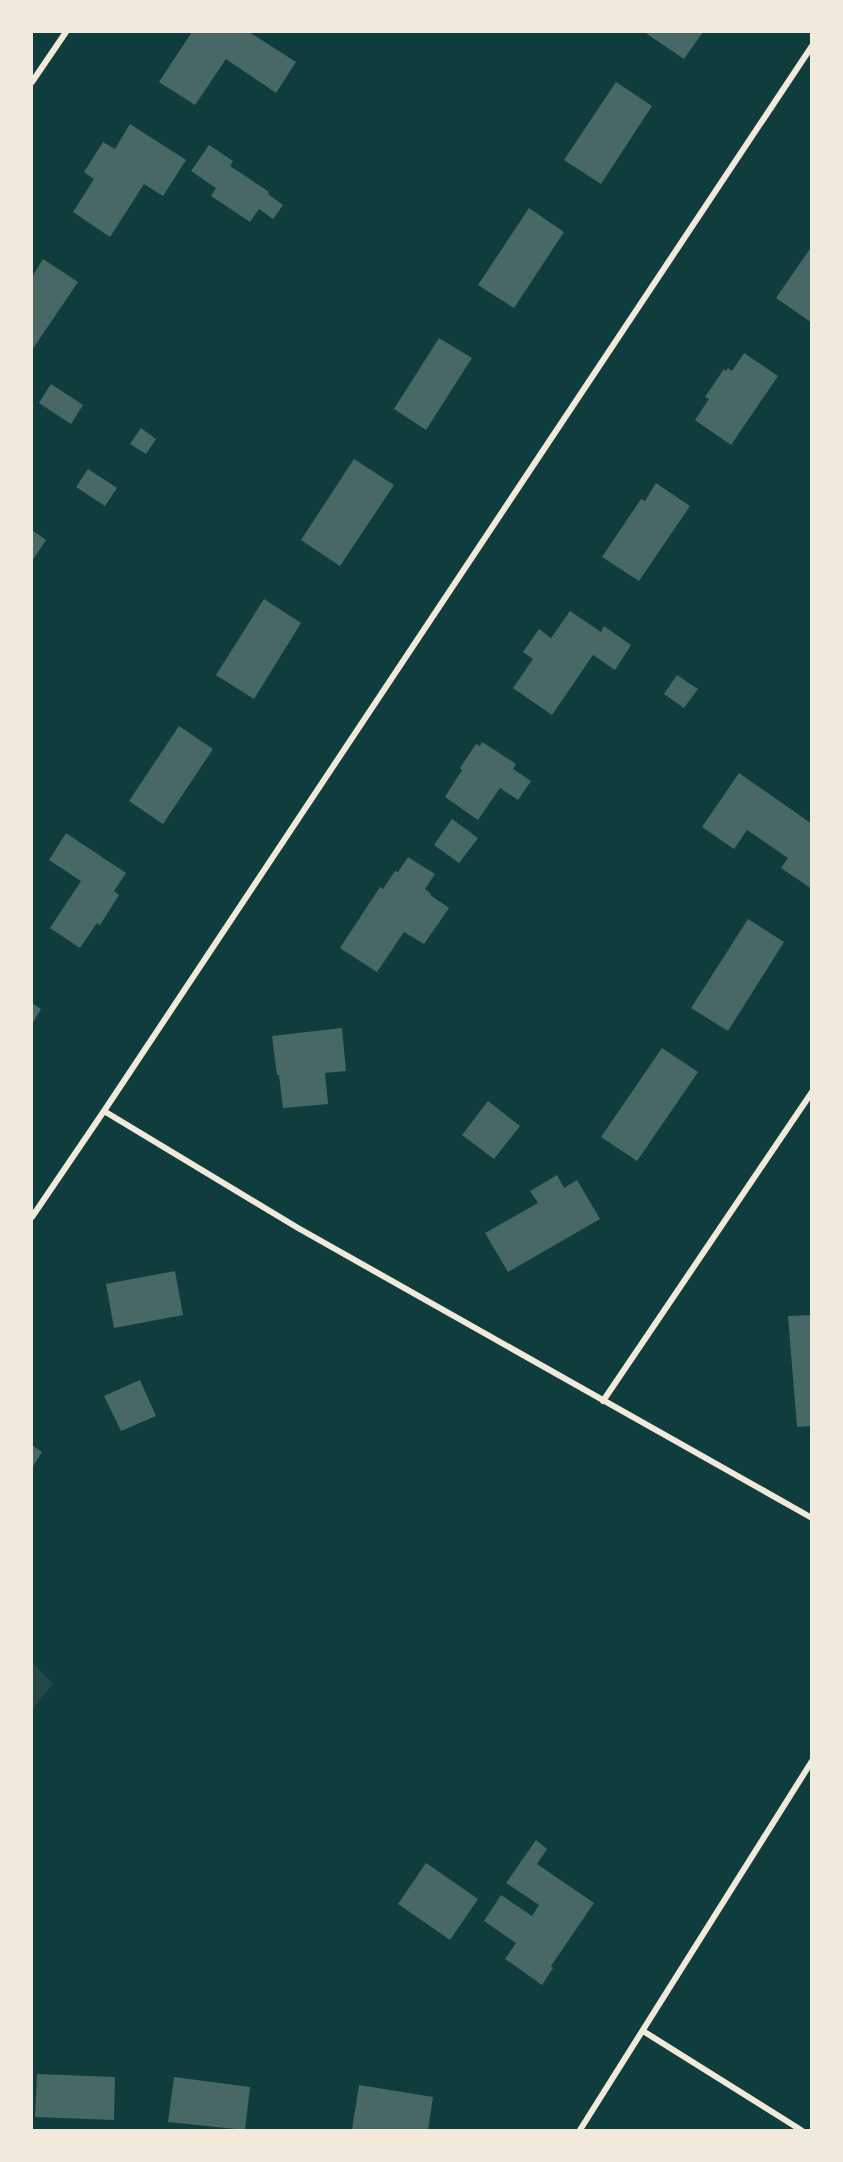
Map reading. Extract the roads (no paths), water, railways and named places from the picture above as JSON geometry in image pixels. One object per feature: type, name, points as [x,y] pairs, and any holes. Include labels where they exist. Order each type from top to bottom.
[{"type":"street","points":[[32,82],[66,32]]},
{"type":"street","points":[[32,1217],[812,46]]},
{"type":"street","points":[[603,1401],[812,1092]]},
{"type":"street","points":[[104,1111],[298,1228],[812,1518]]},
{"type":"street","points":[[580,2130],[812,1761]]},
{"type":"street","points":[[643,2031],[801,2130]]}]
